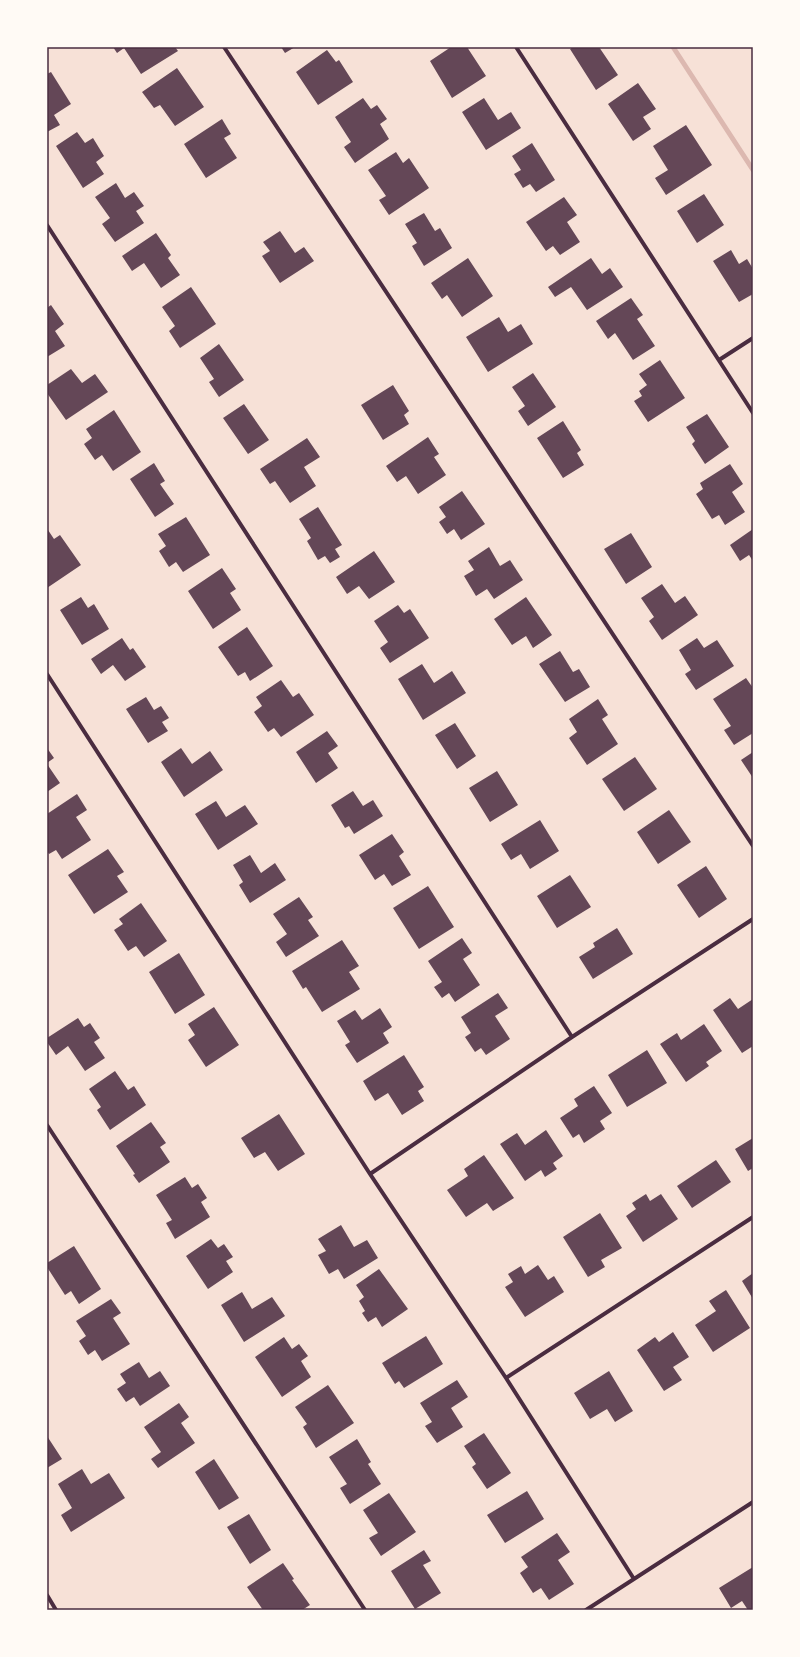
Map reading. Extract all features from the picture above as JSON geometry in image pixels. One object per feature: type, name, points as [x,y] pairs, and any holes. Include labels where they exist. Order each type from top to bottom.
[{"type":"street","points":[[224,47],[753,846]]},
{"type":"street","points":[[516,47],[753,413]]},
{"type":"street","points":[[47,225],[572,1037]]},
{"type":"street","points":[[719,360],[753,338]]},
{"type":"street","points":[[47,674],[370,1174],[506,1378],[634,1578]]},
{"type":"street","points":[[370,1174],[572,1037],[753,919]]},
{"type":"street","points":[[47,1125],[366,1610]]},
{"type":"street","points":[[506,1378],[753,1217]]},
{"type":"street","points":[[586,1610],[753,1502]]},
{"type":"street","points":[[47,1595],[56,1610]]},
{"type":"building","points":[[113,47],[175,47],[178,51],[141,74],[124,48],[117,53]]},
{"type":"building","points":[[281,47],[295,47],[285,53]]},
{"type":"building","points":[[451,47],[467,47],[486,76],[452,98],[430,61]]},
{"type":"building","points":[[573,47],[599,47],[618,75],[596,90],[570,49]]},
{"type":"building","points":[[327,50],[336,62],[339,60],[353,82],[318,105],[296,72]]},
{"type":"building","points":[[177,68],[204,107],[175,126],[160,105],[154,108],[142,92]]},
{"type":"building","points":[[51,72],[71,104],[54,115],[60,125],[47,132],[47,74]]},
{"type":"building","points":[[638,83],[656,109],[643,117],[651,129],[633,141],[608,104]]},
{"type":"building","points":[[363,98],[371,109],[377,105],[387,119],[380,124],[389,139],[355,163],[344,147],[351,142],[335,117]]},
{"type":"building","points":[[484,98],[498,120],[511,112],[521,128],[486,150],[462,112]]},
{"type":"building","points":[[222,119],[231,134],[224,138],[237,158],[206,178],[184,144]]},
{"type":"building","points":[[686,125],[712,165],[666,195],[655,178],[668,170],[653,146]]},
{"type":"building","points":[[77,132],[85,143],[93,138],[104,156],[96,162],[104,174],[83,188],[56,146]]},
{"type":"building","points":[[532,143],[555,180],[536,192],[530,184],[523,188],[514,174],[521,170],[512,156]]},
{"type":"building","points":[[396,152],[403,163],[409,158],[429,188],[389,215],[379,200],[386,196],[368,170]]},
{"type":"building","points":[[116,183],[125,198],[134,192],[144,206],[136,211],[144,223],[115,242],[102,224],[110,218],[95,197]]},
{"type":"building","points":[[704,194],[724,225],[697,243],[677,211]]},
{"type":"building","points":[[564,197],[577,215],[567,222],[580,242],[560,255],[553,246],[546,251],[526,222]]},
{"type":"building","points":[[424,213],[435,231],[440,228],[452,248],[424,266],[412,246],[417,243],[405,224]]},
{"type":"building","points":[[280,231],[295,253],[304,247],[314,261],[280,283],[262,256],[270,251],[263,242]]},
{"type":"building","points":[[156,233],[171,255],[168,258],[180,275],[161,288],[144,263],[132,271],[122,256]]},
{"type":"building","points":[[731,250],[739,264],[747,259],[753,269],[753,294],[739,302],[713,261]]},
{"type":"building","points":[[468,258],[493,296],[462,317],[447,295],[442,299],[431,283]]},
{"type":"building","points":[[591,258],[602,274],[610,268],[623,287],[587,310],[571,287],[555,297],[548,287]]},
{"type":"building","points":[[191,287],[216,324],[180,348],[169,331],[175,326],[162,307]]},
{"type":"building","points":[[631,298],[643,315],[637,319],[655,346],[633,360],[615,333],[608,339],[596,321]]},
{"type":"building","points":[[51,305],[64,324],[55,331],[65,346],[47,357],[47,308]]},
{"type":"building","points":[[499,317],[508,332],[521,324],[533,344],[488,372],[466,337]]},
{"type":"building","points":[[219,344],[244,380],[219,397],[209,382],[214,379],[200,358]]},
{"type":"building","points":[[660,360],[685,398],[648,422],[634,401],[642,396],[639,391],[647,385],[639,374]]},
{"type":"building","points":[[71,369],[82,383],[95,374],[108,392],[66,420],[47,393],[47,385]]},
{"type":"building","points":[[533,373],[556,407],[528,426],[518,411],[525,406],[512,387]]},
{"type":"building","points":[[393,385],[409,411],[404,415],[409,424],[383,440],[361,405]]},
{"type":"building","points":[[244,404],[269,440],[248,454],[223,418]]},
{"type":"building","points":[[114,410],[141,452],[113,471],[102,455],[95,460],[84,444],[92,438],[86,429]]},
{"type":"building","points":[[707,414],[729,447],[705,464],[692,444],[695,441],[686,427]]},
{"type":"building","points":[[563,421],[581,450],[577,453],[584,465],[563,478],[537,438]]},
{"type":"building","points":[[428,437],[439,454],[434,457],[446,475],[418,494],[406,476],[397,482],[386,466]]},
{"type":"building","points":[[307,438],[320,457],[304,467],[316,486],[290,503],[275,481],[270,484],[260,469]]},
{"type":"building","points":[[154,463],[165,481],[160,484],[174,504],[155,517],[130,479]]},
{"type":"building","points":[[730,464],[743,484],[732,492],[745,512],[725,525],[719,515],[712,519],[696,494],[703,489],[700,483]]},
{"type":"building","points":[[462,491],[485,524],[461,540],[454,529],[447,534],[439,522],[446,517],[439,507]]},
{"type":"building","points":[[318,507],[342,545],[335,549],[340,557],[330,563],[325,556],[318,560],[307,541],[311,538],[299,519]]},
{"type":"building","points":[[186,517],[210,555],[183,572],[176,562],[169,567],[159,551],[166,546],[158,534]]},
{"type":"building","points":[[753,529],[753,561],[749,555],[740,561],[730,545]]},
{"type":"building","points":[[47,530],[54,539],[60,535],[81,565],[47,588]]},
{"type":"building","points":[[631,533],[652,567],[626,584],[604,549]]},
{"type":"building","points":[[489,547],[500,566],[510,560],[523,580],[494,599],[487,589],[476,596],[464,576],[474,570],[468,561]]},
{"type":"building","points":[[374,551],[395,582],[369,599],[359,586],[347,594],[336,577]]},
{"type":"building","points":[[222,568],[236,589],[230,593],[241,610],[213,629],[188,591]]},
{"type":"building","points":[[662,584],[675,603],[685,596],[698,615],[662,640],[649,621],[654,617],[641,598]]},
{"type":"building","points":[[81,597],[88,608],[94,604],[109,629],[82,645],[60,610]]},
{"type":"building","points":[[526,597],[552,635],[533,648],[526,636],[512,645],[494,619]]},
{"type":"building","points":[[398,605],[404,613],[410,609],[429,638],[390,663],[380,648],[388,642],[374,621]]},
{"type":"building","points":[[247,627],[273,666],[250,681],[245,672],[238,676],[218,647]]},
{"type":"building","points":[[122,638],[130,650],[133,648],[146,667],[125,681],[113,665],[101,674],[91,659]]},
{"type":"building","points":[[697,638],[704,648],[717,640],[734,666],[696,690],[685,674],[691,670],[679,650]]},
{"type":"building","points":[[560,651],[573,672],[579,669],[590,687],[565,702],[539,664]]},
{"type":"building","points":[[422,664],[434,683],[452,671],[466,693],[423,720],[398,679]]},
{"type":"building","points":[[746,678],[753,688],[753,733],[734,745],[724,730],[731,726],[713,699]]},
{"type":"building","points":[[281,680],[293,697],[299,693],[314,715],[281,737],[274,728],[268,732],[254,712],[262,706],[256,697]]},
{"type":"building","points":[[146,697],[154,710],[161,706],[169,718],[162,722],[168,731],[148,743],[126,709]]},
{"type":"building","points":[[598,699],[608,715],[602,719],[618,744],[587,765],[569,738],[577,732],[569,719]]},
{"type":"building","points":[[455,723],[476,756],[457,769],[435,735]]},
{"type":"building","points":[[327,731],[338,746],[328,753],[338,768],[316,783],[296,752]]},
{"type":"building","points":[[47,748],[54,758],[47,763]]},
{"type":"building","points":[[181,748],[192,764],[210,751],[223,770],[184,797],[161,762]]},
{"type":"building","points":[[753,752],[753,778],[741,760]]},
{"type":"building","points":[[635,757],[657,789],[624,811],[602,779]]},
{"type":"building","points":[[47,764],[60,783],[47,792]]},
{"type":"building","points":[[497,771],[518,805],[490,822],[469,788]]},
{"type":"building","points":[[353,791],[363,806],[373,800],[383,816],[354,834],[349,826],[345,828],[331,805]]},
{"type":"building","points":[[77,794],[87,810],[76,817],[91,840],[62,859],[56,850],[49,854],[47,851],[47,814]]},
{"type":"building","points":[[216,801],[226,817],[245,805],[258,824],[218,850],[195,814]]},
{"type":"building","points":[[669,810],[691,842],[658,864],[637,832]]},
{"type":"building","points":[[540,820],[559,851],[530,869],[521,854],[511,860],[501,844]]},
{"type":"building","points":[[392,834],[404,852],[399,856],[411,875],[392,886],[384,874],[375,880],[359,855]]},
{"type":"building","points":[[108,849],[124,872],[117,876],[128,892],[94,914],[68,875]]},
{"type":"building","points":[[250,855],[261,873],[275,863],[286,880],[250,903],[239,885],[243,882],[233,865]]},
{"type":"building","points":[[706,866],[727,899],[699,918],[677,885]]},
{"type":"building","points":[[570,875],[591,907],[557,928],[537,896]]},
{"type":"building","points":[[428,886],[454,927],[419,949],[393,908]]},
{"type":"building","points":[[299,897],[313,917],[308,920],[319,936],[286,957],[276,942],[287,934],[273,914]]},
{"type":"building","points":[[141,903],[167,941],[144,957],[136,946],[128,951],[114,930],[123,924],[119,919]]},
{"type":"building","points":[[617,928],[633,954],[593,979],[579,957],[595,947],[593,943]]},
{"type":"building","points":[[462,938],[472,953],[463,959],[480,985],[455,1002],[449,993],[442,998],[434,987],[442,982],[428,961]]},
{"type":"building","points":[[342,940],[359,966],[349,972],[360,989],[322,1012],[306,987],[303,989],[292,971]]},
{"type":"building","points":[[179,953],[205,995],[175,1014],[149,972]]},
{"type":"building","points":[[498,993],[508,1008],[495,1016],[510,1039],[486,1055],[481,1048],[475,1052],[465,1037],[471,1033],[461,1017]]},
{"type":"building","points":[[730,998],[738,1009],[753,999],[753,1046],[742,1053],[713,1010]]},
{"type":"building","points":[[214,1007],[239,1045],[206,1067],[188,1040],[195,1035],[188,1024]]},
{"type":"building","points":[[380,1008],[392,1027],[383,1033],[389,1043],[357,1063],[345,1045],[350,1042],[337,1021],[355,1010],[362,1020]]},
{"type":"building","points":[[78,1018],[84,1027],[90,1023],[100,1038],[94,1042],[105,1058],[85,1071],[68,1046],[56,1055],[47,1042],[47,1038]]},
{"type":"building","points":[[704,1024],[722,1051],[706,1062],[709,1066],[686,1082],[660,1044],[677,1033],[681,1040]]},
{"type":"building","points":[[647,1050],[667,1083],[627,1107],[608,1075]]},
{"type":"building","points":[[404,1055],[424,1087],[418,1091],[424,1101],[402,1115],[388,1093],[375,1101],[363,1081]]},
{"type":"building","points":[[115,1071],[128,1090],[134,1086],[146,1105],[110,1130],[97,1110],[101,1107],[89,1089]]},
{"type":"building","points":[[594,1086],[612,1113],[600,1121],[605,1129],[584,1143],[579,1134],[573,1138],[560,1118],[578,1106],[574,1099]]},
{"type":"building","points":[[279,1114],[305,1154],[278,1171],[265,1152],[254,1158],[241,1138]]},
{"type":"building","points":[[151,1122],[166,1143],[160,1147],[170,1162],[139,1183],[133,1175],[135,1174],[116,1146]]},
{"type":"building","points":[[546,1130],[563,1156],[553,1163],[557,1169],[545,1177],[541,1170],[525,1181],[500,1144],[517,1133],[525,1145]]},
{"type":"building","points":[[753,1138],[753,1168],[748,1171],[735,1149]]},
{"type":"building","points":[[484,1155],[514,1198],[493,1211],[487,1203],[466,1217],[447,1190],[468,1176],[464,1169]]},
{"type":"building","points":[[716,1160],[731,1182],[692,1208],[677,1186]]},
{"type":"building","points":[[185,1177],[192,1188],[198,1184],[207,1198],[201,1202],[210,1217],[175,1239],[166,1223],[172,1220],[156,1195]]},
{"type":"building","points":[[646,1194],[650,1201],[661,1194],[678,1219],[643,1242],[626,1216],[636,1209],[632,1203]]},
{"type":"building","points":[[600,1213],[622,1248],[601,1260],[605,1267],[588,1277],[563,1237]]},
{"type":"building","points":[[341,1225],[354,1247],[367,1240],[378,1258],[344,1279],[338,1269],[329,1274],[318,1255],[326,1251],[318,1239]]},
{"type":"building","points":[[211,1239],[218,1248],[224,1244],[233,1257],[226,1261],[233,1272],[208,1289],[186,1256]]},
{"type":"building","points":[[74,1246],[101,1289],[79,1304],[71,1291],[65,1295],[47,1267],[47,1263]]},
{"type":"building","points":[[538,1265],[548,1280],[554,1276],[564,1292],[525,1317],[505,1287],[513,1282],[508,1274],[521,1266],[525,1274]]},
{"type":"building","points":[[379,1269],[408,1309],[382,1327],[376,1317],[368,1322],[362,1313],[365,1311],[359,1301],[364,1297],[356,1285]]},
{"type":"building","points":[[753,1273],[753,1299],[742,1281]]},
{"type":"building","points":[[726,1290],[750,1328],[713,1352],[695,1325],[716,1311],[709,1301]]},
{"type":"building","points":[[242,1292],[252,1309],[272,1297],[285,1316],[244,1342],[221,1305]]},
{"type":"building","points":[[111,1299],[121,1313],[113,1318],[130,1344],[102,1361],[95,1350],[88,1355],[79,1341],[86,1336],[76,1321]]},
{"type":"building","points":[[673,1332],[689,1357],[673,1367],[682,1380],[664,1391],[637,1350],[655,1337],[659,1342]]},
{"type":"building","points":[[426,1336],[443,1364],[404,1388],[399,1381],[395,1384],[382,1363]]},
{"type":"building","points":[[284,1337],[292,1349],[299,1344],[308,1356],[301,1361],[311,1377],[282,1397],[255,1357]]},
{"type":"building","points":[[139,1362],[149,1378],[160,1371],[170,1386],[140,1406],[134,1397],[126,1402],[117,1389],[126,1383],[120,1374]]},
{"type":"building","points":[[609,1371],[633,1411],[615,1422],[607,1409],[590,1419],[574,1393]]},
{"type":"building","points":[[457,1380],[468,1397],[451,1408],[463,1427],[437,1443],[425,1426],[432,1422],[420,1403]]},
{"type":"building","points":[[328,1385],[354,1423],[316,1448],[303,1427],[307,1424],[295,1407]]},
{"type":"building","points":[[179,1403],[189,1417],[181,1423],[195,1443],[158,1468],[151,1459],[161,1452],[144,1427]]},
{"type":"building","points":[[484,1433],[511,1473],[487,1489],[472,1467],[476,1464],[464,1446]]},
{"type":"building","points":[[47,1436],[62,1459],[47,1468]]},
{"type":"building","points":[[357,1439],[371,1462],[368,1464],[381,1484],[350,1504],[340,1488],[347,1484],[329,1457]]},
{"type":"building","points":[[214,1459],[239,1498],[219,1510],[195,1472]]},
{"type":"building","points":[[82,1469],[91,1484],[109,1473],[125,1498],[71,1532],[61,1515],[72,1508],[58,1484]]},
{"type":"building","points":[[527,1491],[544,1519],[505,1543],[487,1515]]},
{"type":"building","points":[[389,1493],[416,1532],[381,1556],[369,1538],[378,1533],[363,1510]]},
{"type":"building","points":[[249,1514],[271,1550],[250,1564],[227,1527]]},
{"type":"building","points":[[557,1533],[570,1552],[558,1560],[574,1584],[549,1600],[541,1588],[533,1593],[520,1573],[528,1567],[521,1557]]},
{"type":"building","points":[[424,1550],[431,1561],[423,1565],[441,1593],[415,1609],[391,1571]]},
{"type":"building","points":[[283,1563],[294,1579],[292,1580],[310,1605],[302,1610],[263,1610],[247,1587]]},
{"type":"building","points":[[753,1567],[753,1610],[748,1610],[742,1601],[731,1608],[719,1588]]},
{"type":"waterway","points":[[673,47],[753,170]]}]
